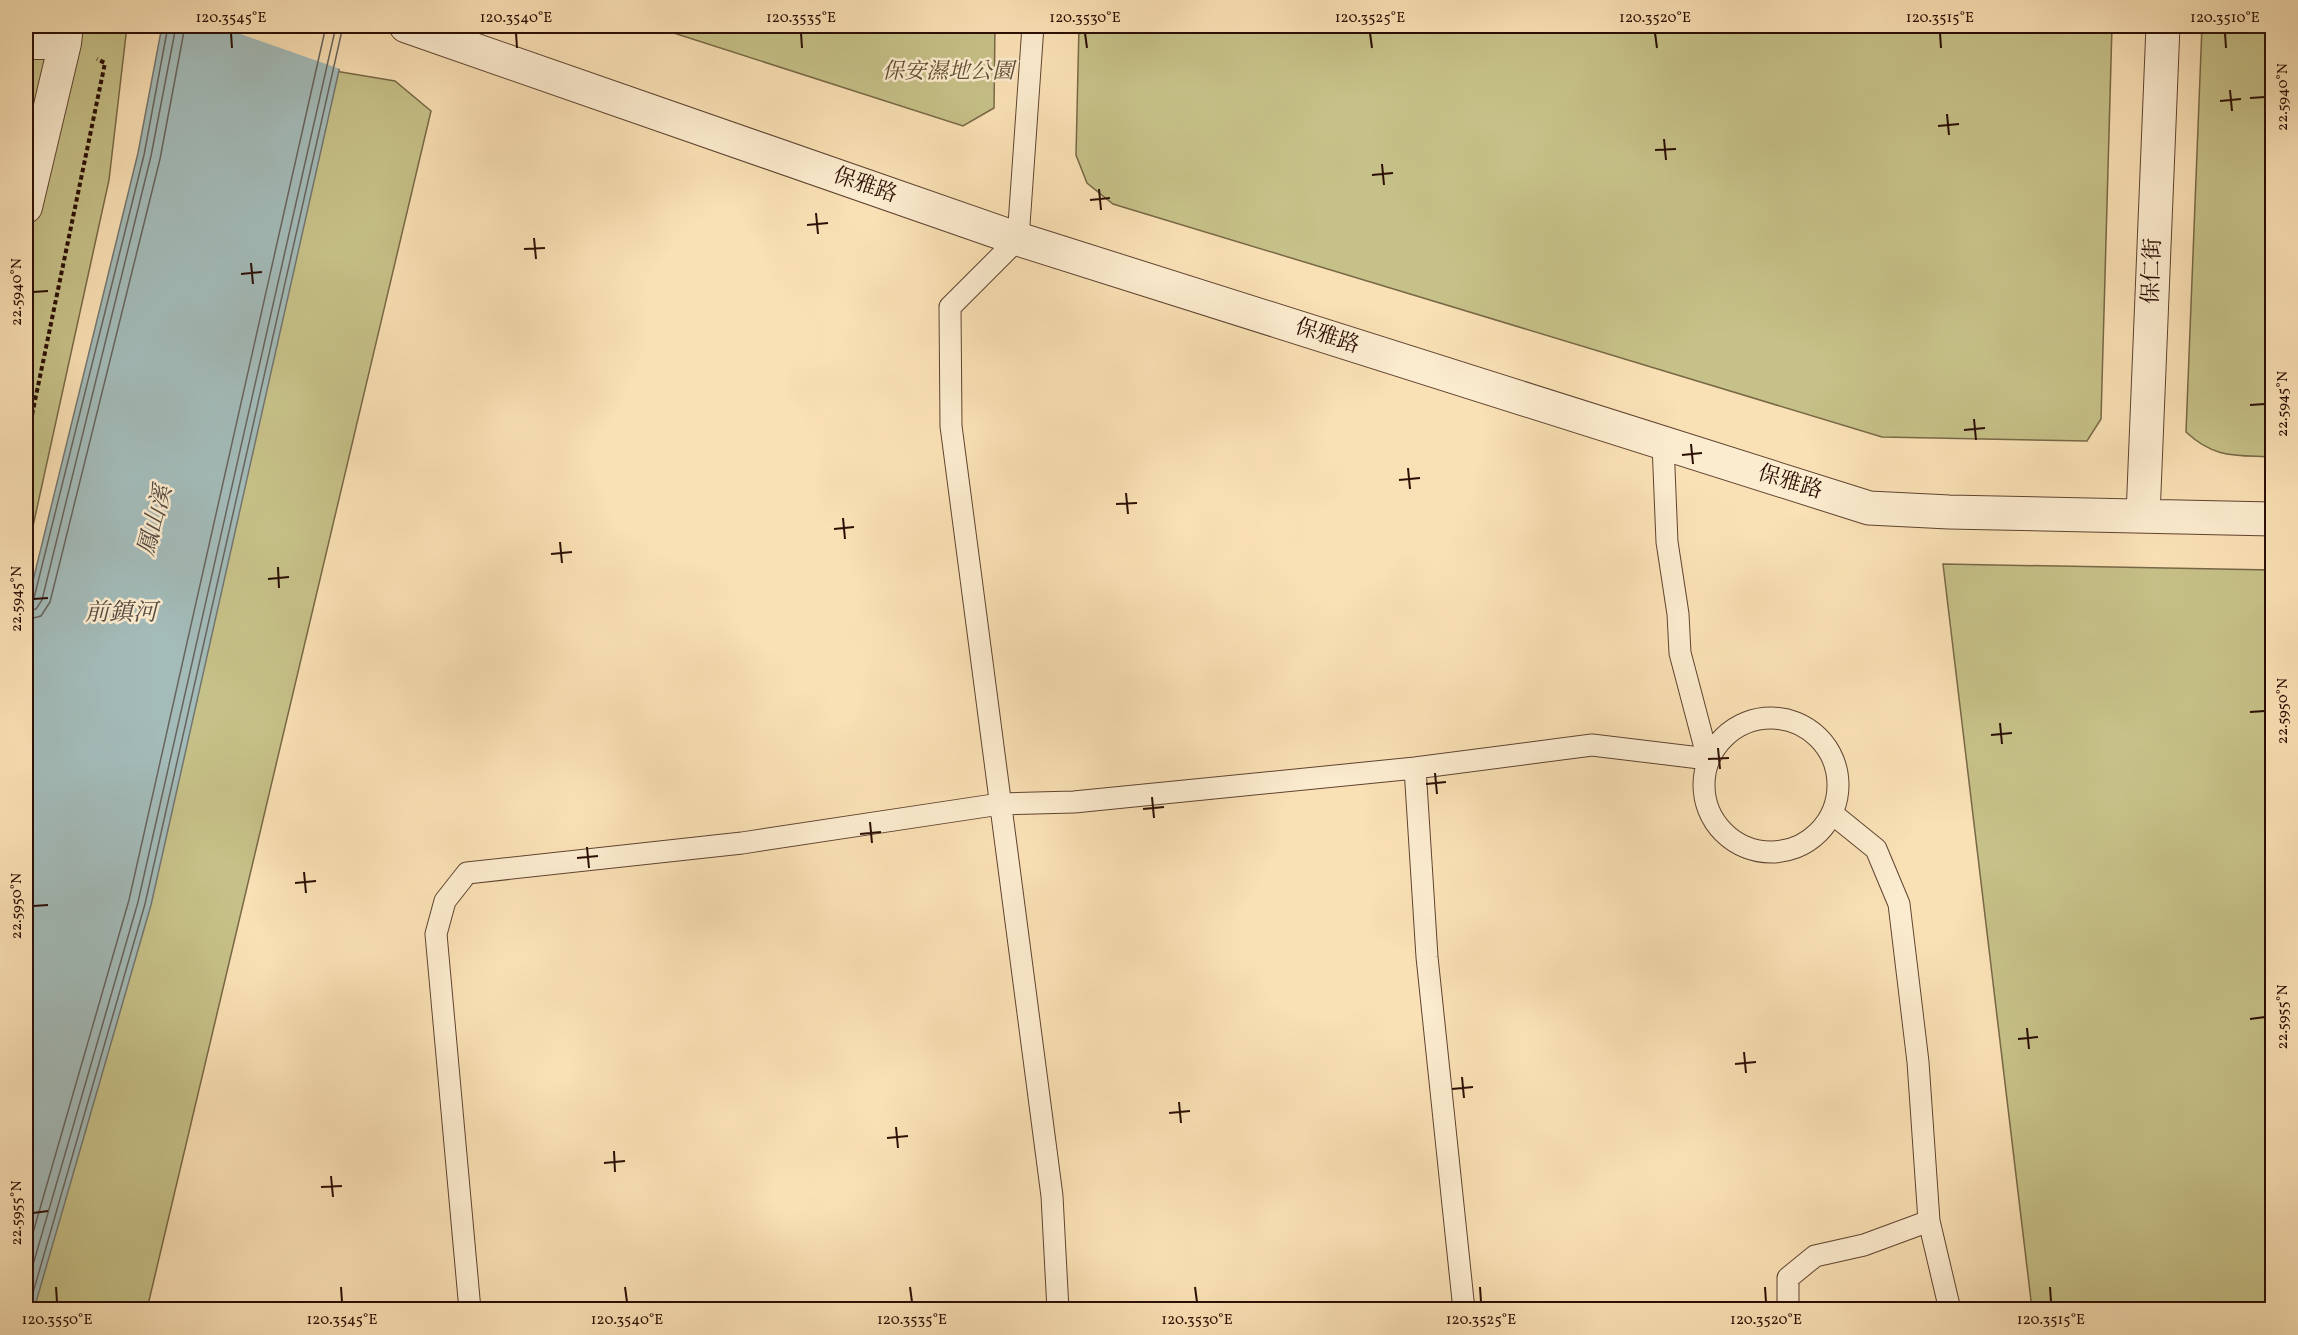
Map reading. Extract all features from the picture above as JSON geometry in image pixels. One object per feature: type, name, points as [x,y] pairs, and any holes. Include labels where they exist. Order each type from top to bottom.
[{"type":"street","name":"保雅路","points":[[406,26],[1018,239],[1869,508],[1949,512],[2272,519]]},
{"type":"street","name":"保仁街","points":[[2143,516],[2163,26]]},
{"type":"street","points":[[26,43],[66,34],[26,207]]},
{"type":"lane","points":[[1033,26],[1018,239],[950,307],[951,426],[1052,1196],[1058,1310]]},
{"type":"lane","points":[[1663,444],[1667,542],[1678,614],[1680,653],[1708,759]]},
{"type":"lane","points":[[1758,718],[1808,727],[1830,749],[1840,795],[1834,815],[1805,845],[1765,853],[1728,838],[1707,808],[1703,780],[1708,759],[1722,737],[1758,718]]},
{"type":"lane","points":[[470,1310],[436,934],[445,901],[467,873],[742,843],[1000,804],[1074,802],[1415,768],[1592,745],[1708,759]]},
{"type":"lane","points":[[1415,768],[1427,957],[1464,1310]]},
{"type":"lane","points":[[1834,815],[1876,849],[1899,904],[1918,1062],[1929,1221],[1950,1310]]},
{"type":"lane","points":[[1788,1310],[1788,1278],[1815,1256],[1864,1245],[1929,1221]]},
{"type":"path","points":[[26,444],[105,63],[66,34]]},
{"type":"green space","points":[[26,26],[127,26],[109,180],[26,558]]},
{"type":"green space","name":"保安濕地公園","points":[[652,26],[995,26],[994,108],[963,126]]},
{"type":"green space","points":[[1079,26],[2112,26],[2101,419],[2087,441],[1882,437],[1113,204],[1087,183],[1076,155]]},
{"type":"green space","points":[[2202,26],[2272,26],[2272,457],[2226,454],[2207,447],[2186,432]]},
{"type":"green space","points":[[323,69],[395,81],[431,111],[147,1309],[26,1310]]},
{"type":"green space","points":[[1943,564],[2272,570],[2272,1309],[2032,1309]]},
{"type":"water","name":"前鎮河","points":[[162,26],[349,26],[151,905],[34,1309],[26,1310],[26,609],[138,153]]},
{"type":"pier","points":[[218,26],[352,26],[343,70]]},
{"type":"water label","name":"鳳山溪","points":[[156,521]]}]
